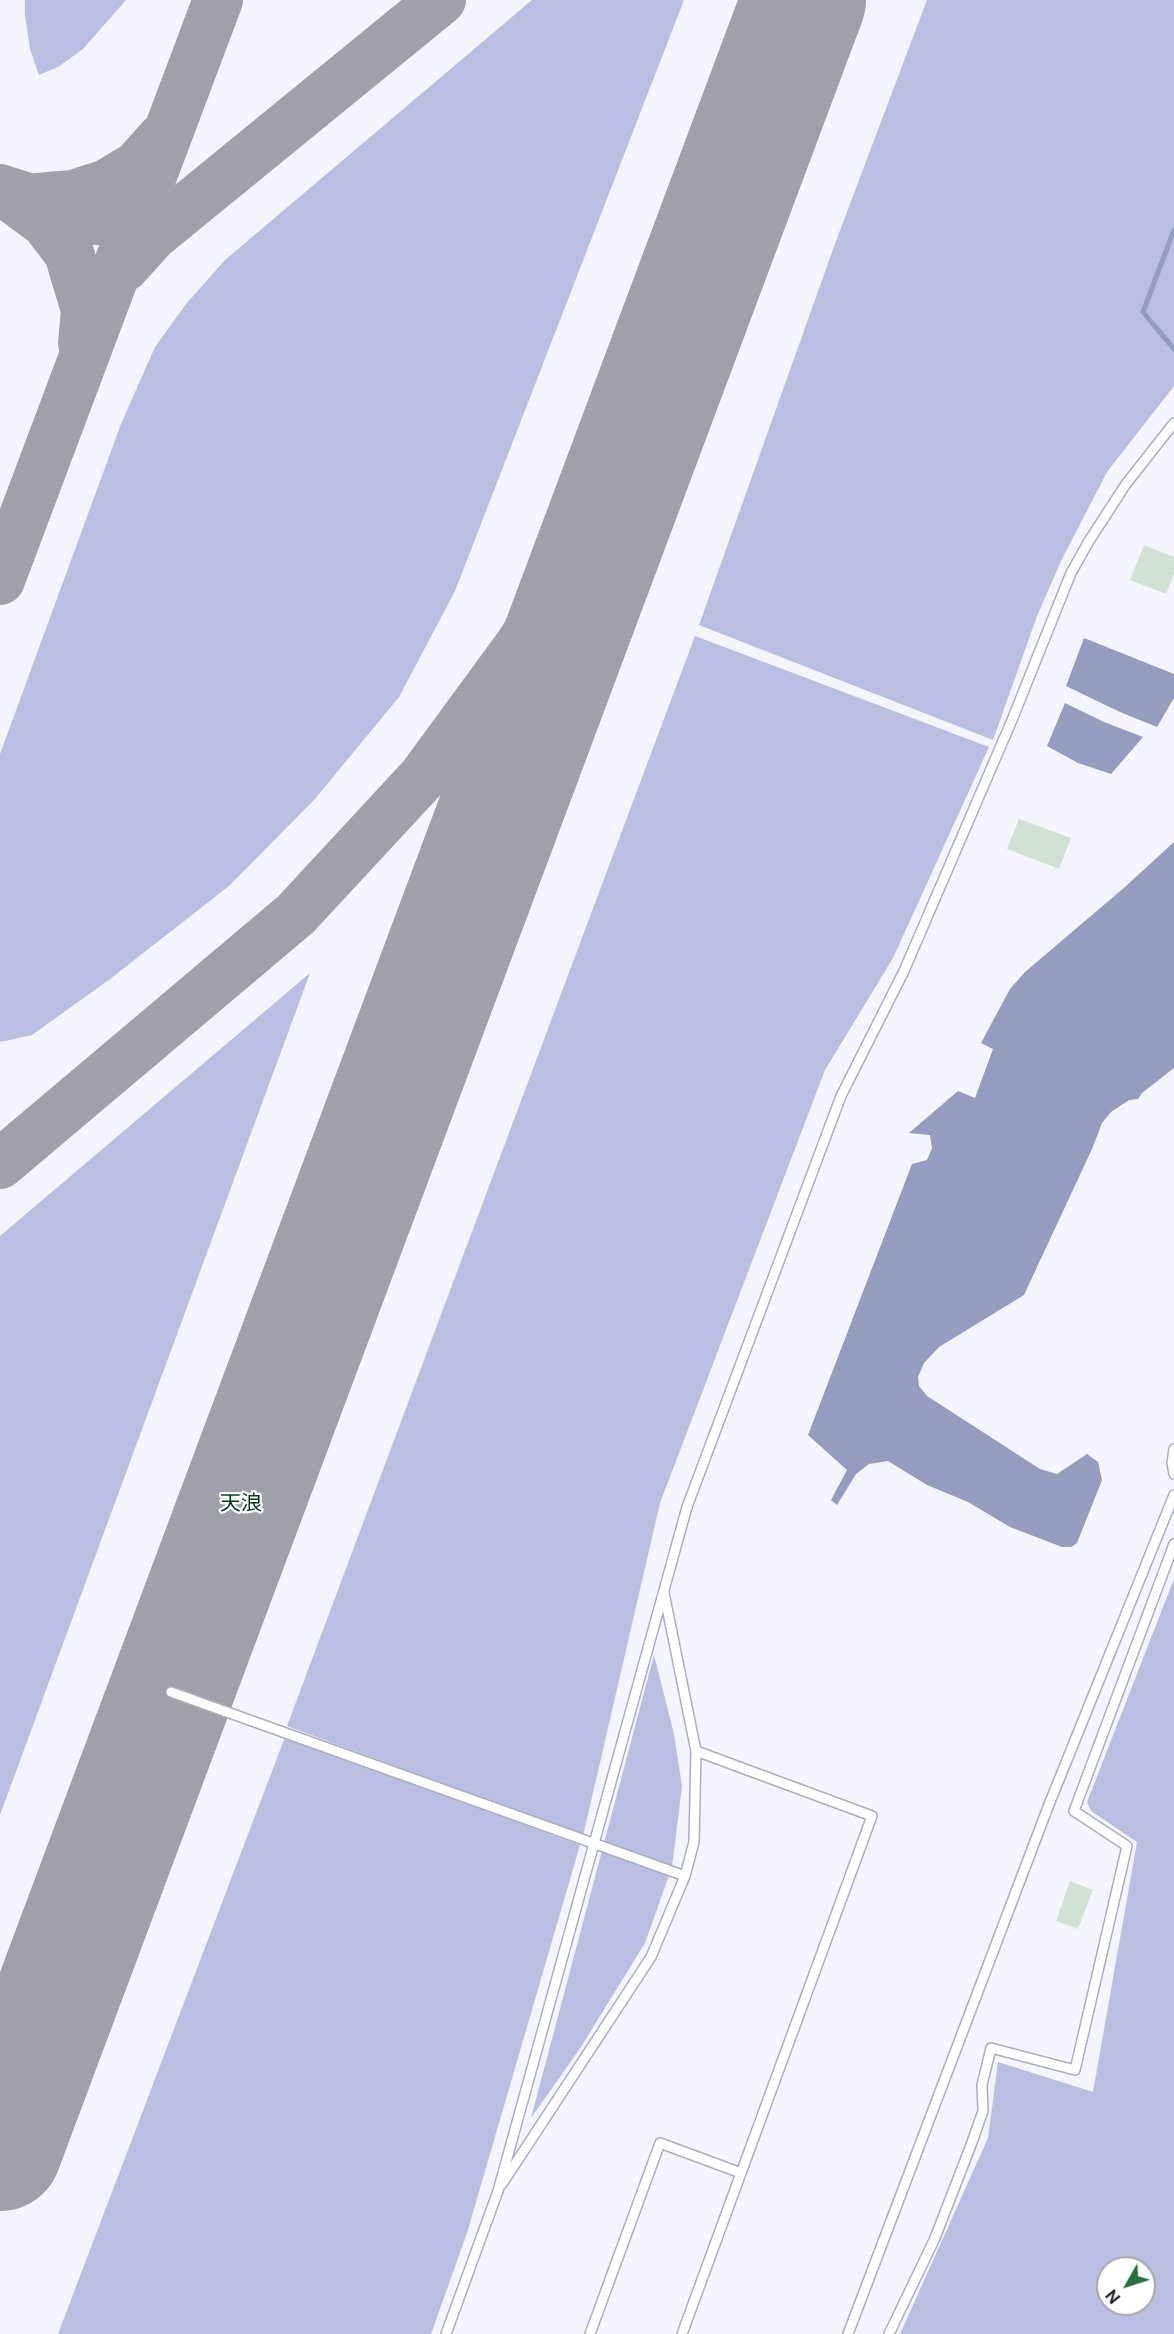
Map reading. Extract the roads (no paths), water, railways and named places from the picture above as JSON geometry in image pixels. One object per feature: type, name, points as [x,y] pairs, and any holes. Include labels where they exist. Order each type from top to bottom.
[{"type":"lane","points":[[446,2334],[498,2191],[687,1507],[841,1096],[904,971],[1012,720],[1071,573],[1126,484],[1174,423]]},
{"type":"lane","points":[[1174,1449],[1172,1463],[1174,1474]]},
{"type":"lane","points":[[848,2334],[1048,1807],[1174,1495]]},
{"type":"lane","points":[[889,2334],[934,2238],[971,2145],[983,2111],[982,2085],[992,2048],[1075,2070],[1127,1846],[1074,1811],[1174,1544]]},
{"type":"lane","points":[[498,2191],[651,1957],[685,1876],[694,1842],[696,1751],[663,1589]]},
{"type":"lane","points":[[171,1692],[685,1876]]},
{"type":"lane","points":[[682,2334],[872,1816],[696,1751]]},
{"type":"lane","points":[[590,2334],[660,2143],[741,2173]]},
{"type":"waterway","points":[[1174,230],[1143,312],[1174,349]]},
{"type":"district","name":"天浪","points":[[241,1504]]}]
